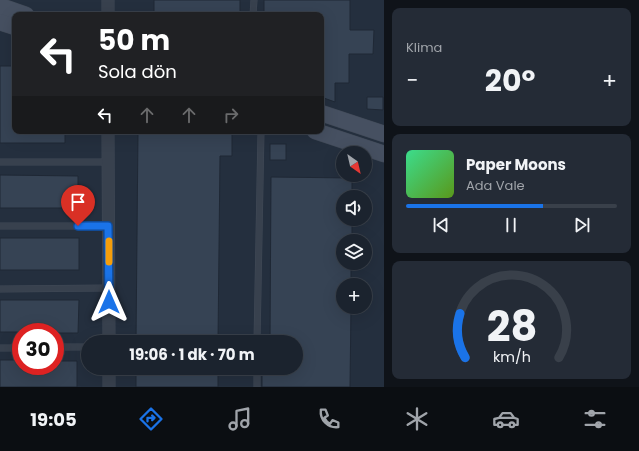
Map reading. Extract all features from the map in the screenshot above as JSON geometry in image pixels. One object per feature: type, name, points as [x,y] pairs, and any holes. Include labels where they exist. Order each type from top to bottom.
[{"type":"street","points":[[108,0],[108,12]]},
{"type":"street","points":[[0,6],[17,12]]},
{"type":"street","points":[[0,22],[12,26]]},
{"type":"street","points":[[324,114],[384,134]]},
{"type":"street","points":[[108,134],[109,335]]},
{"type":"street","points":[[324,134],[384,154]]},
{"type":"street","points":[[109,375],[109,387]]},
{"type":"lane","points":[[253,12],[254,0]]},
{"type":"lane","points":[[258,335],[261,134]]},
{"type":"lane","points":[[0,162],[109,162]]},
{"type":"lane","points":[[0,226],[108,226]]},
{"type":"lane","points":[[0,289],[109,288]]},
{"type":"lane","points":[[64,348],[81,347]]},
{"type":"lane","points":[[0,348],[12,348]]},
{"type":"lane","points":[[257,375],[257,387]]},
{"type":"building","points":[[154,0],[240,0],[240,12],[154,12]]},
{"type":"building","points":[[264,0],[350,0],[350,30],[374,30],[373,54],[349,54],[349,83],[335,83],[335,102],[324,98],[324,12],[264,12]]},
{"type":"building","points":[[0,66],[12,66],[12,134],[65,134],[65,143],[0,143]]},
{"type":"building","points":[[367,97],[383,97],[383,110],[367,109]]},
{"type":"building","points":[[138,134],[232,134],[232,156],[220,156],[218,335],[136,335]]},
{"type":"building","points":[[270,144],[286,144],[286,160],[270,160]]},
{"type":"building","points":[[0,175],[78,176],[78,208],[0,208]]},
{"type":"building","points":[[271,177],[336,178],[336,182],[352,182],[352,190],[336,190],[336,226],[352,226],[352,234],[336,234],[336,270],[351,270],[351,278],[336,278],[336,314],[351,314],[350,387],[262,387],[262,375],[303,375],[303,335],[270,335]]},
{"type":"building","points":[[0,238],[79,238],[79,270],[0,270]]},
{"type":"building","points":[[0,300],[79,300],[78,333],[64,333],[64,323],[12,323],[12,332],[0,332]]},
{"type":"building","points":[[0,360],[12,360],[12,375],[64,375],[64,361],[77,361],[77,387],[0,387]]},
{"type":"building","points":[[136,375],[218,375],[218,387],[136,387]]},
{"type":"slow traffic","points":[[109,241],[109,262]]},
{"type":"route","points":[[78,226],[108,226],[109,302]]}]
